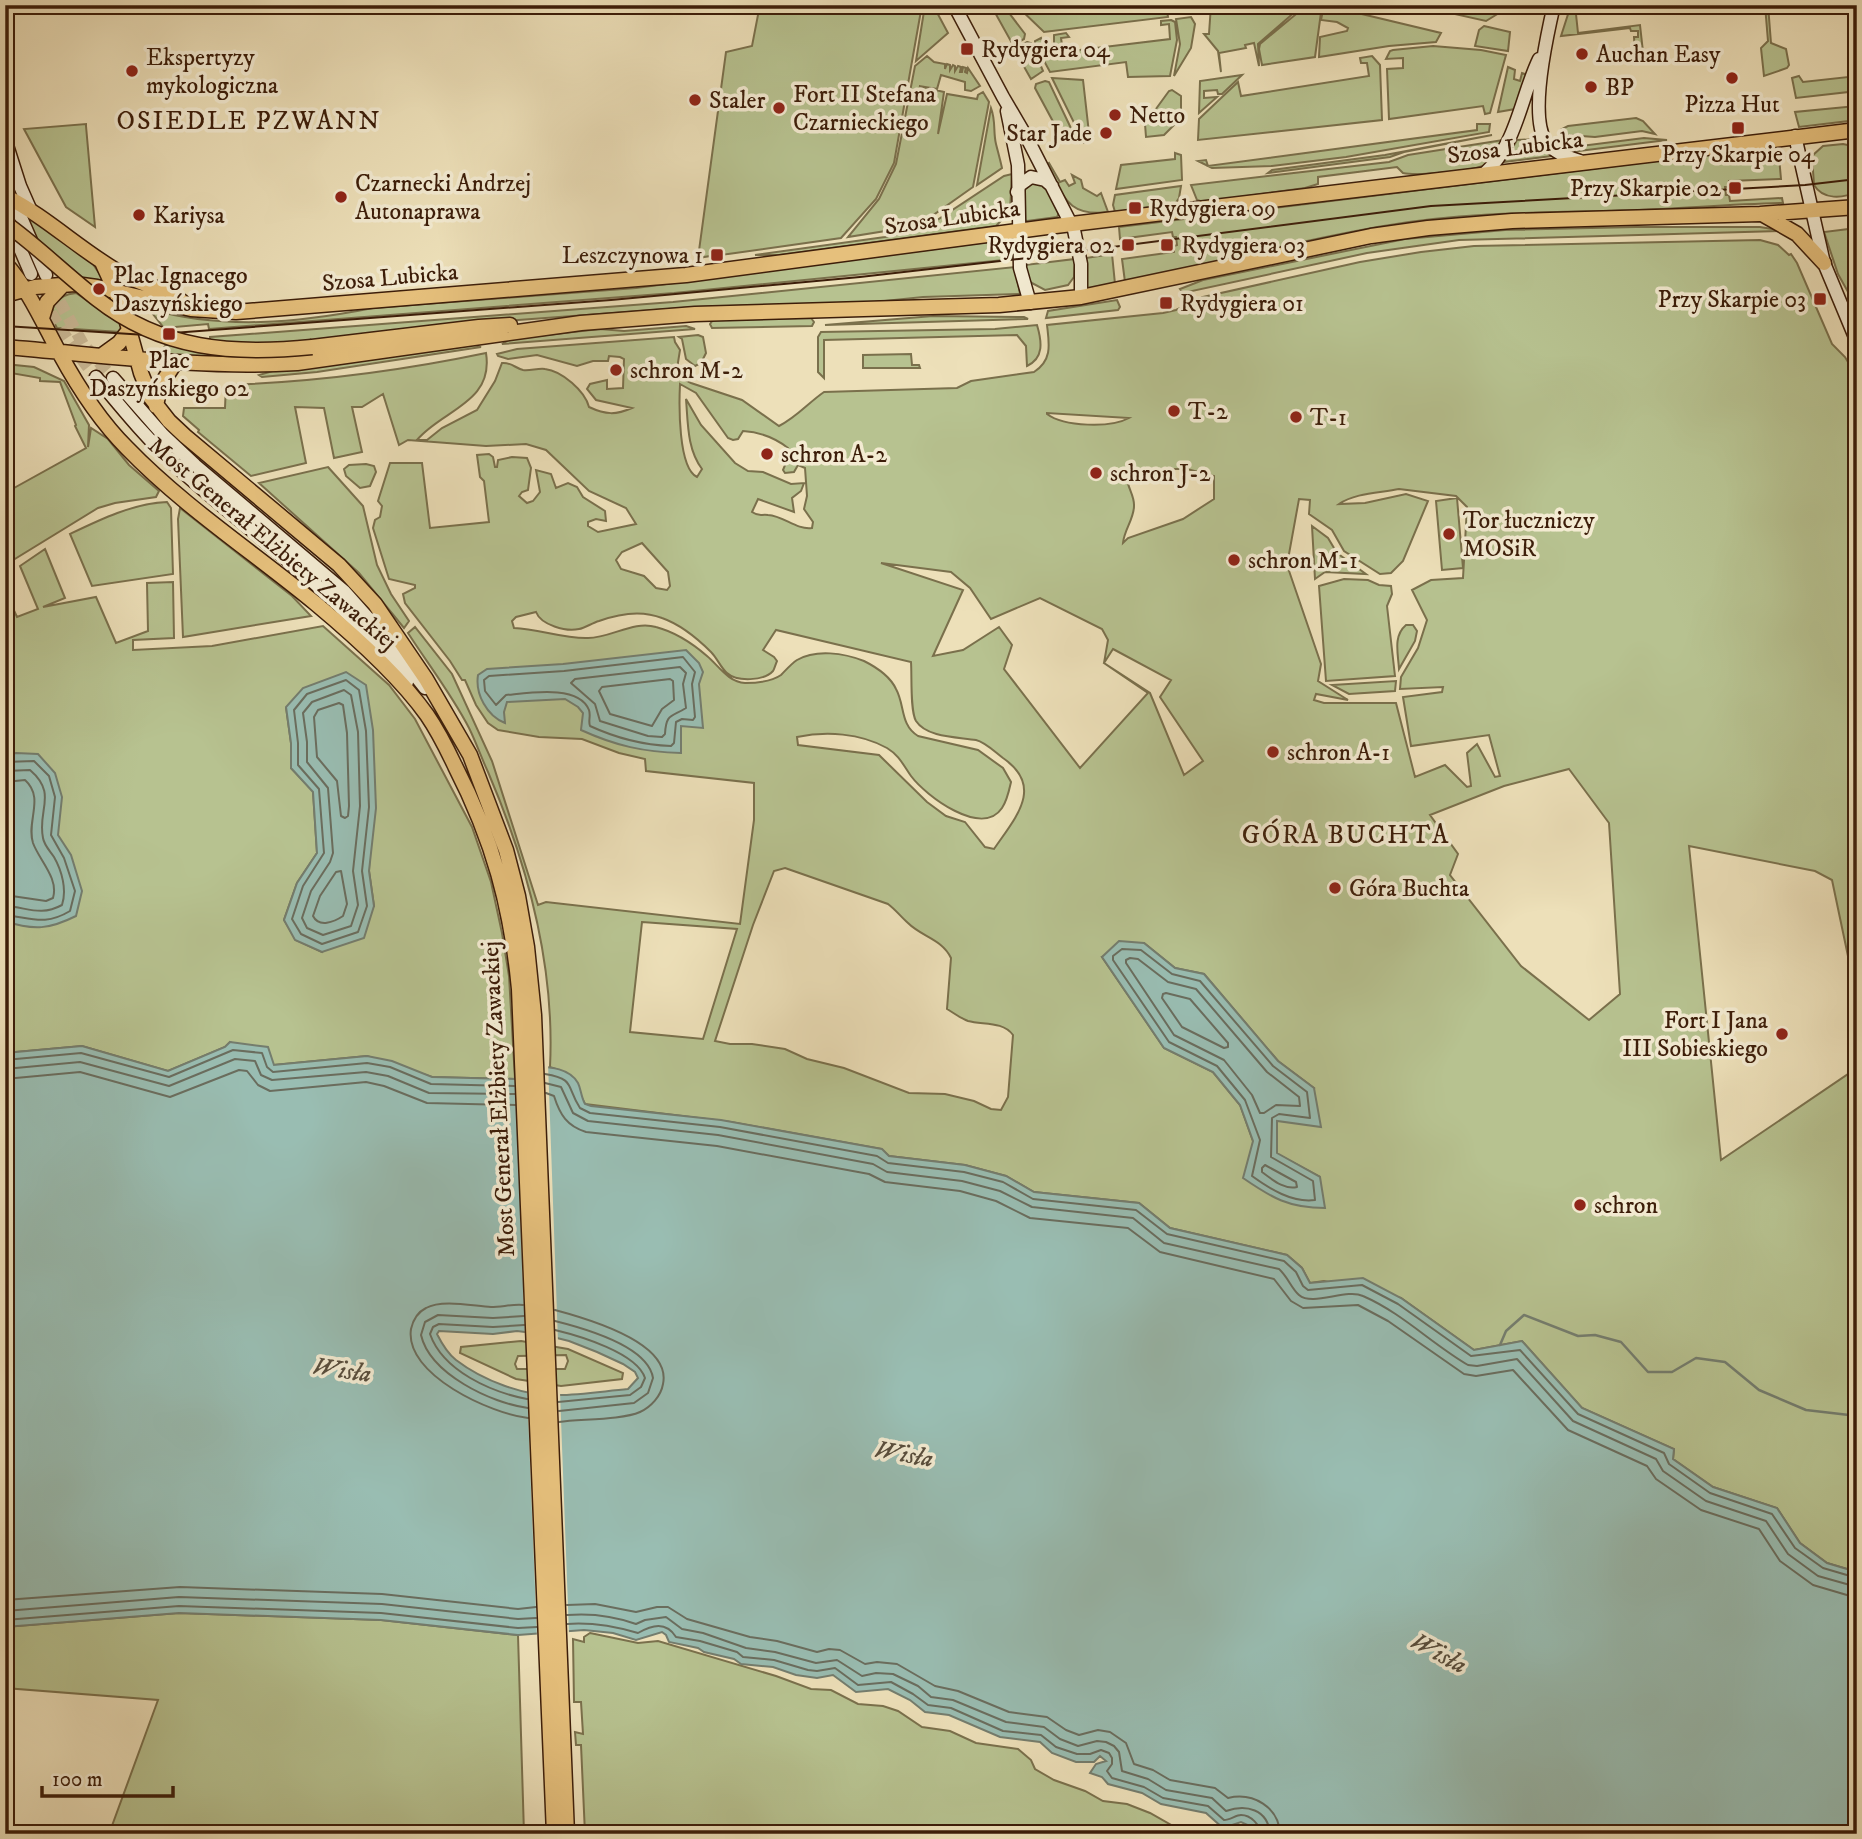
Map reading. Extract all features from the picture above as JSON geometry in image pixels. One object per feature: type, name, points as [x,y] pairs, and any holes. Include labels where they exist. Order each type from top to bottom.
[{"type":"main road","name":"Szosa Lubicka","points":[[116,291],[191,309],[243,312],[652,278],[1018,230],[1857,130]]},
{"type":"main road","points":[[5,196],[18,213],[142,284],[173,295],[191,309]]},
{"type":"main road","points":[[5,223],[98,300],[159,334],[192,345],[230,351],[273,351],[479,327],[581,323],[695,314],[1030,303],[1081,297],[1371,236],[1428,228],[1512,221],[1760,214],[1857,207]]},
{"type":"main road","points":[[1760,214],[1783,224],[1797,234],[1824,263]]},
{"type":"main road","points":[[102,262],[116,291],[146,387],[156,406]]},
{"type":"main road","points":[[7,271],[24,289],[59,352]]},
{"type":"main road","points":[[5,295],[24,289],[64,284],[116,291]]},
{"type":"main road","points":[[42,318],[47,302],[64,284]]},
{"type":"main road","points":[[5,347],[233,366],[297,363],[581,323]]},
{"type":"main road","points":[[101,356],[119,343],[129,330]]},
{"type":"main road","name":"Most Generał Elżbiety Zawackiej","points":[[59,352],[90,402],[126,447],[165,484],[317,605],[378,660],[427,715],[459,774],[489,839],[504,895],[515,956],[520,1015],[554,1834]]},
{"type":"main road","points":[[156,406],[160,386],[175,363]]},
{"type":"main road","name":"Most Generał Elżbiety Zawackiej","points":[[156,406],[185,436],[326,552],[354,580],[393,628],[470,755],[506,850],[518,895],[530,972],[567,1834]]},
{"type":"street","points":[[954,5],[1054,187],[1071,224],[1081,264],[1081,297]]},
{"type":"street","points":[[1554,5],[1544,49],[1540,96],[1544,137],[1558,153],[1580,161]]},
{"type":"street","points":[[1485,173],[1508,139],[1544,49]]},
{"type":"street","points":[[1003,97],[1015,144],[1020,268],[1030,303]]},
{"type":"street","points":[[1796,136],[1824,263],[1857,342]]},
{"type":"street","points":[[5,139],[20,186],[18,213],[31,274]]},
{"type":"street","points":[[1017,193],[1020,186],[1031,177],[1045,180],[1054,187]]},
{"type":"street","points":[[18,213],[46,275]]},
{"type":"street","points":[[96,377],[125,414],[338,603],[375,642],[427,715]]},
{"type":"street","points":[[113,378],[191,470],[344,591],[444,711]]},
{"type":"green space","points":[[753,5],[922,5],[894,163],[876,199],[841,238],[721,255],[720,252],[711,253],[710,256],[698,258],[726,52],[752,46],[758,15]]},
{"type":"green space","points":[[925,5],[933,5],[948,33],[916,61]]},
{"type":"green space","points":[[995,5],[1003,5],[1025,34],[1024,39],[1013,45],[993,9]]},
{"type":"green space","points":[[1021,5],[1023,11],[1070,5],[1166,5],[1168,17],[1044,32],[1017,6]]},
{"type":"green space","points":[[1211,5],[1291,5],[1296,11],[1258,44],[1259,66],[1254,43],[1245,45],[1246,48],[1219,53],[1221,72],[1218,51],[1204,34],[1209,34]]},
{"type":"green space","points":[[1307,5],[1322,5],[1315,57],[1262,65],[1260,44]]},
{"type":"green space","points":[[1324,5],[1441,33],[1436,42],[1319,57],[1320,37],[1347,31],[1348,28],[1337,22],[1321,20]]},
{"type":"green space","points":[[1430,5],[1512,5],[1486,21],[1432,9]]},
{"type":"green space","points":[[1571,5],[1575,5],[1578,33],[1640,25],[1643,52],[1640,52],[1640,46],[1637,46],[1635,53],[1634,37],[1638,37],[1638,31],[1631,31],[1630,28],[1561,36]]},
{"type":"green space","points":[[1765,5],[1768,5],[1771,43],[1786,49],[1789,65],[1764,76],[1761,48],[1768,41]]},
{"type":"green space","points":[[1191,17],[1195,24],[1191,48],[1174,76],[1180,44],[1176,19]]},
{"type":"green space","points":[[1161,21],[1175,22],[1177,40],[1170,76],[1128,77],[1126,62],[1050,72],[1035,44],[1035,41],[1041,38],[1046,52],[1054,52],[1054,35],[1066,33],[1069,37],[1061,38],[1063,52],[1170,39],[1169,24],[1161,25]]},
{"type":"green space","points":[[1484,26],[1510,32],[1508,51],[1475,46],[1479,30]]},
{"type":"green space","points":[[1027,42],[1031,43],[1043,71],[1031,79],[1014,49]]},
{"type":"green space","points":[[1433,46],[1506,55],[1490,113],[1485,114],[1483,106],[1389,119],[1387,69],[1403,68],[1403,58],[1386,59],[1390,51]]},
{"type":"green space","points":[[927,56],[934,62],[945,64],[945,69],[947,64],[950,65],[950,70],[953,65],[955,71],[958,66],[961,67],[960,72],[963,67],[967,73],[968,68],[980,86],[971,91],[965,90],[965,82],[941,75],[937,89],[919,86],[944,92],[938,134],[947,94],[977,99],[983,92],[989,102],[973,187],[929,218],[904,228],[848,237],[879,199],[896,164],[915,66]]},
{"type":"green space","points":[[1372,56],[1380,65],[1382,120],[1198,140],[1199,119],[1238,82],[1241,96],[1369,76],[1367,63],[1361,63],[1360,58]]},
{"type":"green space","points":[[1508,67],[1515,70],[1514,79],[1520,81],[1522,73],[1528,75],[1515,109],[1498,112]]},
{"type":"green space","points":[[1242,75],[1222,94],[1218,94],[1217,90],[1204,91],[1204,98],[1217,97],[1199,113],[1200,81]]},
{"type":"green space","points":[[1799,76],[1803,82],[1857,76],[1857,91],[1796,98],[1792,78]]},
{"type":"green space","points":[[1052,78],[1083,80],[1090,142],[1084,143]]},
{"type":"green space","points":[[1049,82],[1078,143],[1063,140],[1035,88],[1036,84]]},
{"type":"green space","points":[[1172,90],[1181,96],[1181,118],[1164,135],[1146,137],[1145,124]]},
{"type":"green space","points":[[1856,106],[1857,120],[1799,127],[1795,112]]},
{"type":"green space","points":[[991,108],[1002,168],[977,185]]},
{"type":"green space","points":[[1636,118],[1643,121],[1655,134],[1642,131],[1595,137],[1567,135],[1562,129],[1568,126]]},
{"type":"green space","points":[[86,124],[95,227],[66,207],[24,129]]},
{"type":"green space","points":[[1477,124],[1490,124],[1489,132],[1346,157],[1272,166],[1208,166],[1477,130]]},
{"type":"green space","points":[[1492,135],[1390,157],[1268,173],[1272,170],[1385,155]]},
{"type":"green space","points":[[1550,138],[1567,138],[1581,146],[1644,138],[1667,140],[1571,152],[1562,150]]},
{"type":"green space","points":[[1539,139],[1552,156],[1504,162],[1517,140]]},
{"type":"green space","points":[[1503,140],[1487,164],[1459,171],[1410,174],[1403,173],[1397,167],[1318,177],[1318,184],[1305,188],[1204,202],[1197,200],[1191,185],[1389,162],[1408,155]]},
{"type":"green space","points":[[1843,144],[1857,147],[1857,191],[1846,196],[1828,196],[1814,185],[1812,156],[1823,146]]},
{"type":"green space","points":[[1778,146],[1781,179],[1729,181],[1729,187],[1725,187],[1730,201],[1782,198],[1783,203],[1514,213],[1421,220],[1324,237],[1125,282],[1122,259],[1174,252],[1174,246],[1177,245],[1172,232],[1120,239],[1119,227]]},
{"type":"green space","points":[[1175,153],[1181,155],[1182,180],[1116,189],[1121,165],[1175,159]]},
{"type":"green space","points":[[1049,163],[1060,182],[1065,180],[1069,186],[1075,183],[1072,175],[1081,180],[1083,188],[1097,196],[1101,193],[1108,212],[1094,213],[1075,208],[1063,195],[1046,165]]},
{"type":"green space","points":[[1012,174],[1010,211],[996,226],[779,255],[755,255],[885,237],[925,228],[1004,176]]},
{"type":"green space","points":[[1029,182],[1045,184],[1059,213],[1057,217],[1023,220],[1022,191]]},
{"type":"green space","points":[[1181,186],[1175,204],[1115,212],[1115,195]]},
{"type":"green space","points":[[24,213],[93,264],[106,284],[85,280],[30,233]]},
{"type":"green space","points":[[1760,227],[1784,231],[1459,240],[1367,253],[1183,293],[1180,289],[1203,280],[1405,239],[1505,230]]},
{"type":"green space","points":[[1857,228],[1857,308],[1838,274],[1824,232]]},
{"type":"green space","points":[[1011,239],[1014,259],[674,293],[209,329],[208,324],[164,328],[149,309],[205,320],[289,320],[373,308],[636,288]]},
{"type":"green space","points":[[1760,240],[1778,245],[1791,254],[1797,263],[1832,344],[1845,357],[1857,377],[1857,999],[1832,880],[1815,871],[1689,846],[1721,1160],[1857,1068],[1857,1409],[1853,1409],[1849,1420],[1850,1428],[1857,1430],[1857,1572],[1827,1563],[1800,1543],[1777,1508],[1713,1487],[1673,1459],[1674,1449],[1582,1408],[1522,1341],[1474,1350],[1401,1298],[1324,1281],[1310,1283],[1302,1268],[1287,1255],[1170,1228],[1139,1203],[1034,1192],[1006,1176],[965,1165],[889,1156],[881,1149],[731,1122],[585,1104],[570,1077],[550,1067],[548,992],[536,916],[502,807],[469,728],[408,633],[415,627],[452,674],[492,761],[538,905],[546,902],[740,924],[754,820],[754,783],[646,771],[645,759],[619,753],[582,739],[539,737],[498,730],[488,723],[465,680],[462,680],[405,603],[403,594],[415,588],[415,585],[389,579],[373,528],[375,520],[380,517],[382,506],[378,501],[390,463],[422,463],[430,528],[489,522],[484,481],[480,477],[477,455],[489,454],[493,457],[495,467],[498,460],[527,458],[531,468],[528,490],[519,496],[527,503],[533,501],[540,492],[536,470],[551,474],[556,488],[568,483],[577,487],[583,497],[605,511],[606,521],[596,519],[588,522],[588,526],[598,532],[636,524],[626,508],[589,491],[546,450],[526,444],[486,446],[408,440],[399,445],[383,394],[362,407],[352,407],[362,452],[334,458],[324,408],[295,407],[306,463],[251,476],[183,416],[184,408],[225,408],[226,385],[357,375],[486,353],[486,370],[474,395],[417,440],[427,440],[442,428],[477,410],[495,381],[502,363],[523,370],[552,371],[578,388],[589,407],[601,412],[616,413],[632,408],[596,400],[587,389],[590,384],[607,380],[607,389],[623,388],[624,359],[620,357],[609,356],[608,361],[593,361],[577,366],[537,355],[508,359],[497,354],[517,349],[674,337],[680,350],[676,375],[691,383],[742,400],[779,426],[824,392],[957,388],[971,381],[1034,372],[1047,357],[1047,325],[1163,313],[1203,297],[1360,262],[1474,246]],"holes":[[[680,384],[696,393],[728,438],[738,439],[743,431],[772,438],[788,448],[788,458],[783,470],[785,473],[794,472],[798,465],[805,468],[807,496],[804,509],[813,522],[812,528],[752,512],[758,499],[794,512],[792,498],[801,491],[804,483],[791,484],[763,472],[748,471],[735,463],[701,425],[686,399],[693,453],[702,469],[697,477],[686,461],[680,420]],[[1047,413],[1129,418],[1100,425],[1064,422]],[[1129,469],[1187,469],[1214,476],[1214,499],[1183,519],[1128,538],[1123,543],[1134,506],[1128,483]],[[1399,489],[1456,496],[1467,507],[1463,578],[1431,580],[1412,590],[1427,620],[1418,648],[1401,677],[1400,689],[1443,687],[1442,692],[1403,697],[1411,746],[1489,735],[1500,776],[1495,777],[1477,744],[1467,753],[1471,786],[1467,787],[1445,765],[1415,777],[1396,703],[1324,703],[1314,700],[1316,694],[1348,700],[1318,681],[1321,664],[1287,565],[1299,499],[1310,500],[1309,514],[1332,530],[1344,551],[1380,574],[1391,573],[1403,561],[1428,501],[1406,494],[1365,503],[1339,504]],[[642,543],[668,572],[670,586],[667,590],[656,588],[644,576],[621,569],[616,560],[622,552]],[[881,563],[951,572],[970,588],[991,619],[1040,598],[1102,629],[1108,640],[1104,663],[1148,693],[1080,768],[1004,669],[1012,645],[999,627],[963,650],[933,656],[963,590]],[[536,612],[548,624],[574,630],[622,615],[654,616],[688,632],[711,652],[727,673],[744,679],[763,677],[773,671],[777,661],[763,650],[776,630],[911,662],[912,702],[916,721],[921,727],[935,734],[976,740],[990,748],[1016,769],[1024,791],[1022,803],[994,849],[985,847],[965,822],[946,816],[927,802],[879,755],[798,745],[797,737],[820,734],[866,739],[891,751],[918,784],[955,811],[981,818],[993,816],[1002,808],[1011,782],[1003,768],[978,750],[918,736],[908,726],[899,695],[890,680],[873,666],[856,658],[830,653],[813,654],[797,660],[773,679],[745,683],[729,677],[689,642],[648,625],[588,638],[514,628],[512,621],[516,617]],[[1113,649],[1171,680],[1160,697],[1203,761],[1184,775],[1150,693],[1104,663]],[[1569,769],[1609,823],[1620,994],[1589,1020],[1521,966],[1450,875],[1458,854],[1430,815],[1504,786]],[[785,868],[888,904],[913,928],[942,946],[951,958],[947,1009],[968,1021],[1004,1027],[1013,1035],[1008,1097],[1001,1110],[945,1094],[909,1093],[785,1049],[715,1041],[753,925],[774,871]],[[642,922],[737,929],[703,1039],[630,1032]],[[1144,943],[1175,968],[1204,974],[1278,1061],[1314,1088],[1277,1120],[1277,1154],[1253,1141],[1240,1105],[1213,1072],[1164,1048],[1102,957]]]},
{"type":"green space","points":[[1112,254],[1115,284],[1087,290],[1086,258]]},
{"type":"green space","points":[[1075,259],[1074,277],[1068,285],[1045,290],[1030,282],[1025,265]]},
{"type":"green space","points":[[1015,267],[1020,294],[923,297],[875,302],[695,307],[464,324],[289,344],[289,356],[284,359],[160,356],[166,345],[210,341],[210,337],[673,302]]},
{"type":"green space","points":[[76,293],[121,323],[121,332],[57,328],[52,315],[55,304],[63,297]]},
{"type":"green space","points":[[1117,300],[1120,307],[1118,310],[1046,318],[1048,311]]},
{"type":"green space","points":[[933,316],[1028,319],[825,325]]},
{"type":"green space","points":[[811,318],[814,322],[812,326],[712,328],[710,324],[713,320]]},
{"type":"green space","points":[[1037,325],[1040,337],[1039,354],[1033,363],[1027,366],[1026,346],[1017,335],[824,340],[824,378],[818,372],[818,337],[821,332],[995,329]]},
{"type":"green space","points":[[686,326],[695,329],[502,344],[510,339],[600,329],[624,331]]},
{"type":"green space","points":[[679,337],[703,337],[706,353],[701,363],[695,366],[686,359],[682,339]]},
{"type":"green space","points":[[471,344],[481,347],[317,372],[262,377],[259,375],[276,370]]},
{"type":"green space","points":[[911,354],[912,365],[919,365],[920,368],[863,368],[863,355]]},
{"type":"green space","points":[[5,364],[34,367],[64,381],[89,425],[88,447],[91,428],[108,439],[129,465],[159,491],[156,497],[98,508],[5,565],[5,493],[86,448],[75,426],[60,382],[40,381],[40,378],[5,372]]},
{"type":"green space","points":[[349,465],[374,466],[376,472],[370,486],[360,488],[346,476],[344,469]]},
{"type":"green space","points":[[328,467],[363,506],[377,565],[391,594],[409,621],[404,628],[359,573],[259,483]]},
{"type":"green space","name":"Tor łuczniczy MOSiR","points":[[1457,498],[1463,568],[1442,570],[1436,501]]},
{"type":"green space","points":[[167,502],[171,508],[173,574],[92,586],[70,534],[129,509]]},
{"type":"green space","points":[[180,508],[292,596],[311,616],[183,637],[178,519]]},
{"type":"green space","points":[[1312,526],[1328,538],[1337,553],[1366,574],[1325,572],[1315,579]]},
{"type":"green space","points":[[45,549],[65,598],[43,607],[96,597],[116,643],[148,631],[147,583],[173,582],[174,638],[133,640],[133,650],[212,646],[323,626],[389,685],[415,719],[472,827],[491,882],[509,976],[515,1079],[432,1077],[367,1056],[273,1065],[230,1042],[225,1047],[168,1071],[82,1046],[5,1053],[5,591],[17,617],[38,609],[20,566]],"holes":[[[286,707],[370,842],[369,871],[374,906],[322,952],[296,940],[284,920],[297,883],[317,853],[313,791],[291,768]]]},
{"type":"green space","points":[[1344,579],[1368,580],[1391,586],[1392,594],[1387,606],[1395,676],[1326,681],[1319,586]]},
{"type":"green space","points":[[1406,625],[1413,625],[1417,631],[1415,641],[1399,669],[1398,640]]},
{"type":"green space","points":[[1396,681],[1395,691],[1349,694],[1332,685]]},
{"type":"green space","points":[[521,1341],[568,1349],[623,1373],[622,1379],[561,1386],[516,1379],[460,1353],[461,1347]],"holes":[[[566,1355],[568,1361],[565,1369],[517,1369],[515,1364],[518,1356]]]},
{"type":"green space","points":[[179,1613],[381,1620],[518,1635],[524,1834],[109,1834],[158,1700],[5,1688],[5,1627]]},
{"type":"green space","points":[[590,1633],[638,1643],[658,1641],[811,1689],[831,1690],[858,1704],[883,1706],[898,1711],[922,1727],[950,1731],[976,1743],[1018,1749],[1031,1760],[1035,1769],[1054,1780],[1085,1791],[1103,1801],[1127,1804],[1150,1813],[1187,1834],[585,1834],[581,1745],[576,1745],[575,1732],[583,1734],[581,1702],[574,1702],[573,1639],[584,1642],[584,1637]]},
{"type":"water","points":[[686,650],[699,663],[703,672],[699,684],[703,728],[681,726],[681,753],[630,747],[581,730],[583,713],[565,699],[507,702],[505,723],[488,710],[478,690],[478,675],[487,669],[563,664]]},
{"type":"water","points":[[346,672],[366,685],[373,730],[376,808],[369,871],[374,906],[364,938],[322,952],[295,940],[284,920],[297,883],[317,853],[313,792],[291,768],[286,707],[303,688]]},
{"type":"water","points":[[16,753],[38,754],[55,773],[62,797],[58,835],[71,855],[82,891],[76,916],[50,926],[33,927],[5,921],[5,756]]},
{"type":"water","points":[[1119,941],[1144,943],[1175,968],[1204,974],[1278,1061],[1314,1088],[1321,1127],[1277,1121],[1277,1153],[1320,1177],[1325,1208],[1291,1204],[1243,1178],[1253,1141],[1240,1105],[1213,1072],[1164,1048],[1102,957]]},
{"type":"water","name":"Wisła","points":[[230,1042],[268,1047],[274,1065],[367,1056],[392,1061],[432,1077],[515,1079],[532,1066],[557,1069],[574,1078],[585,1104],[591,1106],[721,1120],[882,1149],[889,1156],[965,1165],[1006,1176],[1034,1192],[1139,1203],[1170,1228],[1287,1255],[1302,1268],[1310,1283],[1363,1278],[1401,1298],[1474,1350],[1522,1341],[1582,1408],[1674,1449],[1673,1459],[1713,1487],[1777,1508],[1800,1543],[1827,1563],[1857,1572],[1857,1834],[1256,1834],[1250,1826],[1241,1822],[1223,1828],[1206,1813],[1161,1804],[1142,1793],[1108,1784],[1102,1777],[1090,1773],[1096,1764],[1106,1761],[1100,1756],[1094,1762],[1076,1762],[1052,1753],[1040,1742],[1000,1737],[949,1715],[925,1712],[910,1700],[888,1689],[856,1692],[833,1675],[817,1678],[796,1675],[773,1667],[741,1664],[734,1659],[698,1648],[669,1642],[662,1632],[636,1640],[613,1633],[584,1630],[518,1635],[381,1620],[179,1613],[5,1627],[5,1053],[82,1046],[168,1071],[225,1047]],"holes":[[[439,1331],[493,1334],[517,1331],[569,1341],[623,1364],[635,1372],[638,1378],[628,1389],[567,1395],[545,1395],[518,1390],[466,1367],[450,1354],[437,1334]]]},
{"type":"pier","points":[[532,1062],[548,1063],[558,1342],[525,1336],[515,1075]]},
{"type":"pier","points":[[527,1388],[560,1392],[569,1634],[537,1637]]},
{"type":"waterway","points":[[1500,1345],[1506,1331],[1524,1315],[1578,1336],[1595,1335],[1621,1342],[1648,1372],[1672,1372],[1696,1358],[1725,1362],[1759,1390],[1806,1410],[1849,1415]]},
{"type":"tunnel","points":[[5,174],[16,206]]},
{"type":"tunnel","points":[[34,281],[62,331],[96,377]]},
{"type":"tunnel","points":[[51,286],[83,344],[113,378]]},
{"type":"tram line","points":[[5,326],[146,335],[611,300],[1019,259],[1431,206],[1805,185],[1857,179]]},
{"type":"place","name":"Rydygiera 04","points":[[967,49]]},
{"type":"place","name":"Auchan Easy","points":[[1582,54]]},
{"type":"place","name":"Ekspertyzy mykologiczna","points":[[132,71]]},
{"type":"place","name":"Pizza Hut","points":[[1732,78]]},
{"type":"place","name":"BP","points":[[1591,87]]},
{"type":"place","name":"Staler","points":[[695,100]]},
{"type":"place","name":"Fort II Stefana Czarnieckiego","points":[[779,108]]},
{"type":"place","name":"Netto","points":[[1115,115]]},
{"type":"place","name":"Przy Skarpie 04","points":[[1738,128]]},
{"type":"place","name":"Star Jade","points":[[1106,133]]},
{"type":"place","name":"Przy Skarpie 02","points":[[1735,188]]},
{"type":"place","name":"Czarnecki Andrzej Autonaprawa","points":[[341,197]]},
{"type":"place","name":"Rydygiera 09","points":[[1135,208]]},
{"type":"place","name":"Kariysa","points":[[139,215]]},
{"type":"place","name":"Rydygiera 02","points":[[1128,245]]},
{"type":"place","name":"Rydygiera 03","points":[[1167,245]]},
{"type":"place","name":"Leszczynowa 1","points":[[717,255]]},
{"type":"place","name":"Plac Ignacego Daszyńskiego","points":[[99,289]]},
{"type":"place","name":"Przy Skarpie 03","points":[[1820,299]]},
{"type":"place","name":"Rydygiera 01","points":[[1166,303]]},
{"type":"place","name":"Plac Daszyńskiego 02","points":[[169,334]]},
{"type":"place","name":"schron M-2","points":[[616,370]]},
{"type":"place","name":"T-2","points":[[1174,411]]},
{"type":"place","name":"T-1","points":[[1296,417]]},
{"type":"place","name":"schron A-2","points":[[767,454]]},
{"type":"place","name":"schron J-2","points":[[1096,473]]},
{"type":"place","name":"Tor łuczniczy MOSiR","points":[[1449,534]]},
{"type":"place","name":"schron M-1","points":[[1234,560]]},
{"type":"place","name":"schron A-1","points":[[1273,752]]},
{"type":"place","name":"Góra Buchta","points":[[1335,888]]},
{"type":"place","name":"Fort I Jana III Sobieskiego","points":[[1782,1034]]},
{"type":"place","name":"schron","points":[[1580,1205]]},
{"type":"district","name":"OSIEDLE PZWANN","points":[[249,120]]},
{"type":"district","name":"GÓRA BUCHTA","points":[[1346,834]]}]
